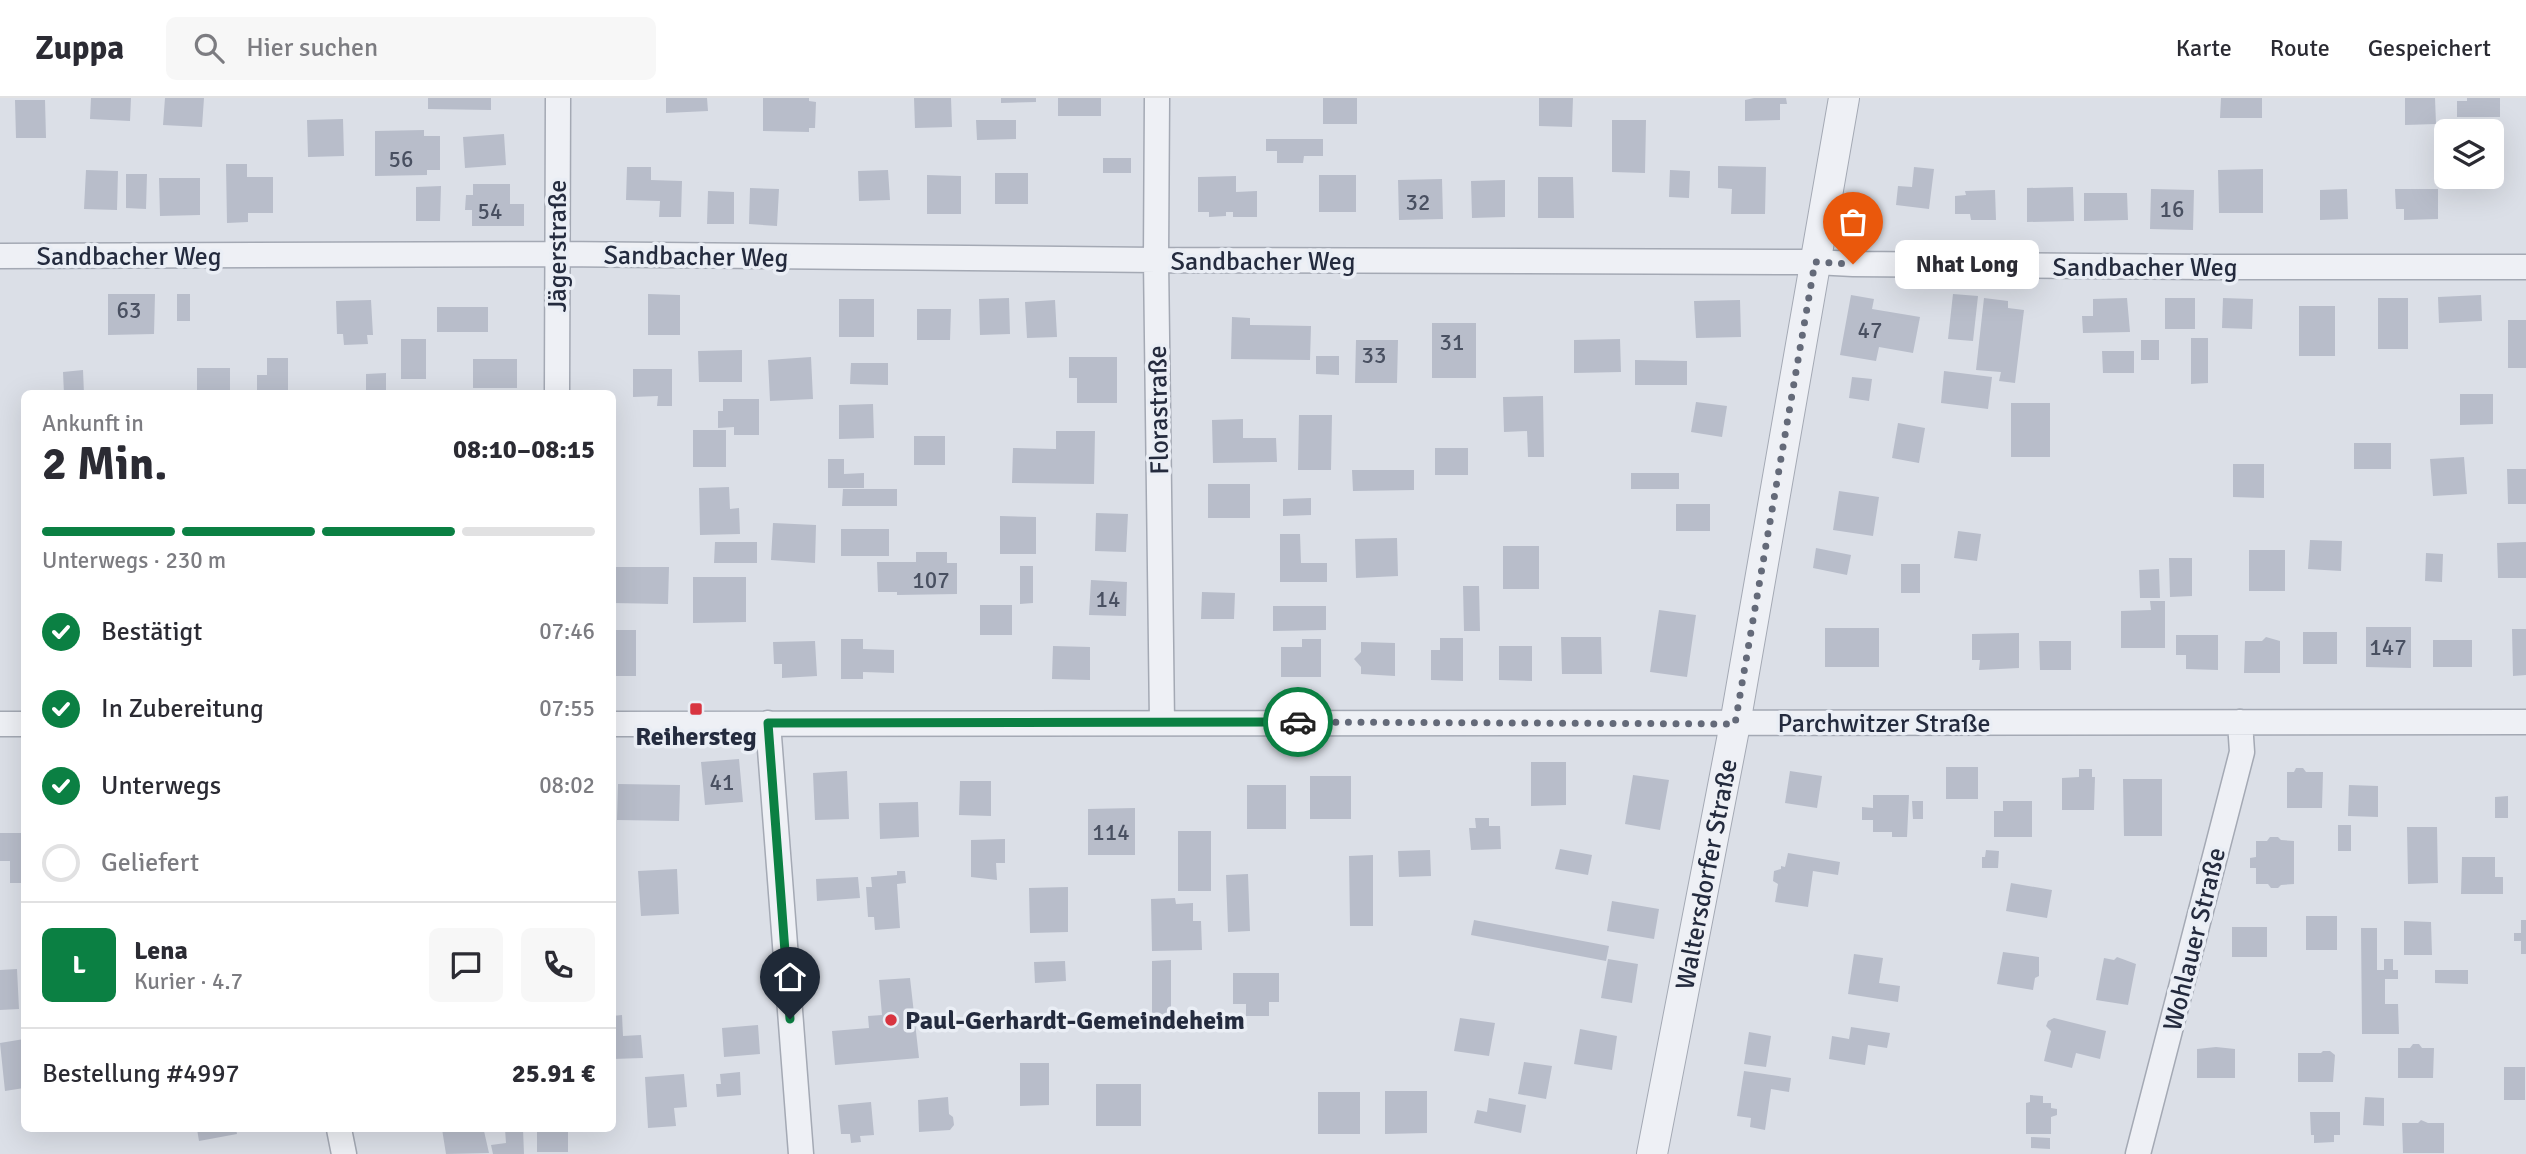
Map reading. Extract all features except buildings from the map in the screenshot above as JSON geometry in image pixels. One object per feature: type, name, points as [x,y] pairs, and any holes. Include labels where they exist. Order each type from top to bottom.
[{"type":"street","name":"Jägerstraße","points":[[557,390],[558,98]]},
{"type":"street","name":"Florastraße","points":[[1157,98],[1156,260],[1162,722]]},
{"type":"street","name":"Waltersdorfer Straße","points":[[1652,1154],[1735,724],[1844,98]]},
{"type":"street","name":"Sandbacher Weg","points":[[0,256],[556,254],[2194,267],[2526,267]]},
{"type":"street","name":"Wohlauer Straße","points":[[2138,1154],[2242,752],[2240,722]]},
{"type":"street","name":"Parchwitzer Straße","points":[[616,724],[2526,722]]},
{"type":"street","points":[[768,723],[801,1154]]},
{"type":"street","points":[[0,724],[21,724]]},
{"type":"street","points":[[340,1132],[344,1154]]},
{"type":"way so far","points":[[1298,722],[1735,724],[1815,262],[1853,264]]},
{"type":"place","name":"Nhat Long","points":[[1853,264]]},
{"type":"place","name":"Reihersteg","points":[[696,709]]},
{"type":"place","name":"Paul-Gerhardt-Gemeindeheim","points":[[891,1020]]},
{"type":"route","points":[[790,1019],[768,723],[1298,722]]}]
